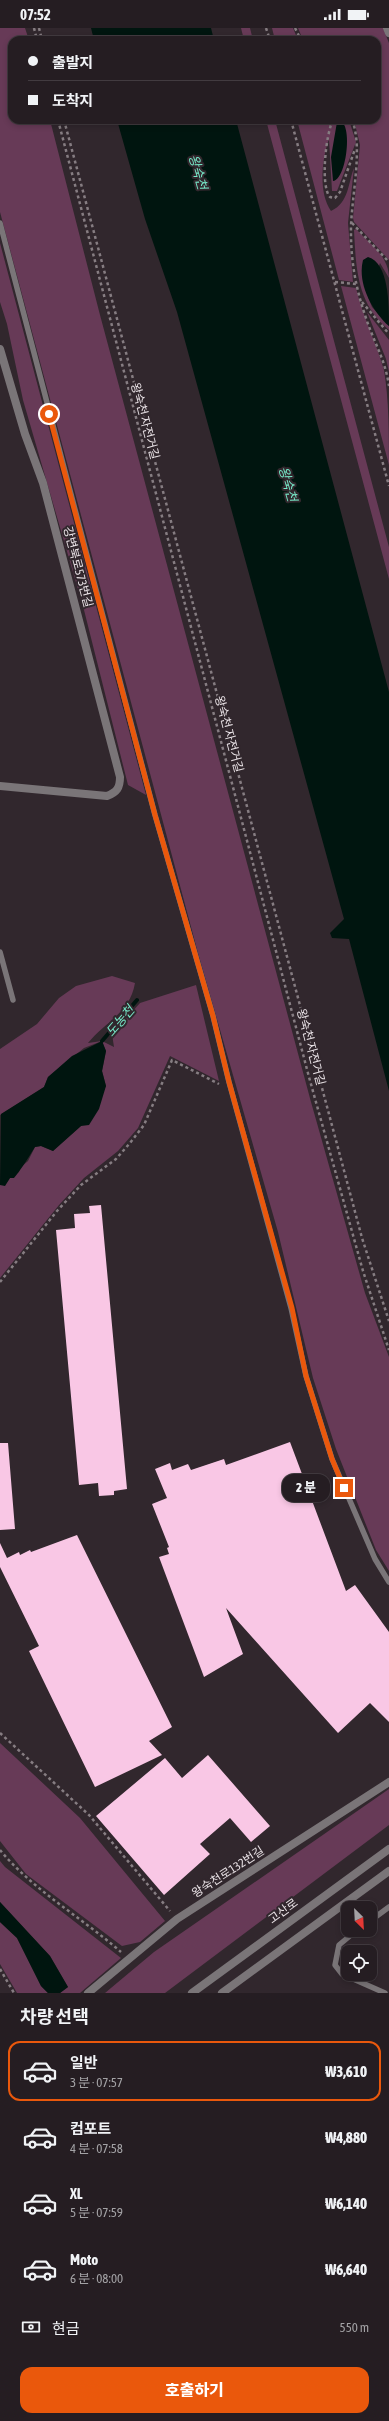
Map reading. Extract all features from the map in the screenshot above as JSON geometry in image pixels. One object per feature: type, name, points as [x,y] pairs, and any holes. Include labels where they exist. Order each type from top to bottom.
[{"type":"street","points":[[387,28],[389,33]]},
{"type":"street","name":"강변북로573번길","points":[[0,349],[25,434],[43,483],[120,777],[120,786],[115,793],[108,796],[0,786]]},
{"type":"street","name":"왕숙천로132번길","points":[[88,1993],[177,1919],[389,1782]]},
{"type":"street","name":"고산로","points":[[192,1993],[389,1849]]},
{"type":"street","points":[[222,1993],[389,1871]]},
{"type":"lane","points":[[0,223],[155,815],[213,1016],[229,1082],[292,1308],[306,1376],[332,1459],[375,1558],[389,1582]]},
{"type":"lane","points":[[0,952],[13,1000]]},
{"type":"lane","points":[[377,1915],[389,1907]]},
{"type":"lane","points":[[349,1937],[339,1945],[335,1965],[342,1974],[385,1993]]},
{"type":"path","name":"왕숙천 자전거길","points":[[59,124],[310,1076],[363,1271],[389,1350]]},
{"type":"path","points":[[65,124],[362,1238],[389,1322]]},
{"type":"path","points":[[292,124],[389,486]]},
{"type":"path","points":[[332,124],[329,134],[325,169],[326,183],[330,197],[336,198],[340,192],[357,145]]},
{"type":"path","points":[[353,124],[357,136],[357,145],[351,222],[356,284],[365,316],[386,365],[389,386]]},
{"type":"path","points":[[351,222],[389,262]]},
{"type":"path","points":[[335,282],[356,284]]},
{"type":"path","points":[[360,300],[389,334]]},
{"type":"path","points":[[0,1282],[76,1190],[96,1172],[116,1159],[144,1125],[172,1060],[219,1084]]},
{"type":"path","points":[[0,1733],[89,1815],[177,1919]]},
{"type":"path","points":[[0,1850],[15,1868],[36,1887],[99,1933],[128,1959]]},
{"type":"path","points":[[0,1970],[14,1993]]},
{"type":"shaded area","points":[[0,28],[25,28],[28,36],[8,36],[8,124],[51,124],[100,315],[311,1102],[365,1293],[389,1357],[389,1571],[376,1550],[336,1449],[313,1378],[278,1232],[198,953],[0,212]]},
{"type":"shaded area","points":[[241,28],[250,28],[252,36],[243,36]]},
{"type":"shaded area","points":[[272,28],[293,28],[296,36],[274,36]]},
{"type":"shaded area","points":[[298,28],[383,28],[389,43],[389,260],[354,222],[353,218],[360,145],[355,124],[381,124],[381,36],[301,36]]},
{"type":"shaded area","points":[[267,124],[276,124],[389,547],[389,579]]},
{"type":"shaded area","points":[[298,124],[350,124],[356,142],[337,191],[332,191],[329,139],[323,165],[322,175],[324,195],[331,211],[345,198],[354,168],[348,223],[353,282],[339,280]]},
{"type":"shaded area","points":[[356,229],[377,250],[386,263],[389,278],[380,263],[368,297],[372,307],[389,326],[389,330],[378,320],[370,309],[360,285],[354,230]]},
{"type":"shaded area","points":[[0,243],[146,795],[128,785],[84,610],[23,400],[7,324],[0,302]]},
{"type":"shaded area","points":[[341,286],[356,288],[384,370],[388,405],[389,465]]},
{"type":"shaded area","points":[[367,312],[389,340],[389,372],[386,359]]},
{"type":"shaded area","points":[[112,976],[135,983],[128,1002],[122,1010],[88,1043],[102,1041],[84,1048],[48,1077],[44,1087],[0,1115],[0,1049],[37,1024],[59,998],[76,986]]},
{"type":"shaded area","points":[[196,985],[219,1081],[170,1056],[138,1128],[118,1151],[84,1178],[59,1205],[0,1278],[0,1185],[5,1185],[10,1178],[19,1172],[20,1168],[28,1161],[35,1147],[41,1146],[53,1151],[81,1126],[106,1086],[102,1071],[106,1051],[102,1041],[114,1047],[112,1034],[140,1003]]},
{"type":"shaded area","points":[[0,1743],[80,1818],[165,1921],[140,1942],[122,1946],[26,1874],[0,1841]]},
{"type":"shaded area","points":[[389,1789],[389,1825],[165,1993],[105,1993],[154,1952]]},
{"type":"shaded area","points":[[0,1861],[5,1867],[121,1958],[80,1993],[60,1993],[68,1987],[50,1956],[0,1902]]},
{"type":"shaded area","points":[[0,1922],[17,1938],[41,1986],[48,1993],[17,1993],[0,1964]]},
{"type":"water","points":[[91,28],[211,28],[213,36],[93,36]]},
{"type":"water","name":"왕숙천","points":[[118,124],[237,124],[389,692],[389,1091],[349,939],[332,938],[330,933],[344,919],[177,312],[145,219]]},
{"type":"water","points":[[337,124],[343,124],[347,134],[346,154],[341,172],[338,178],[333,181],[331,157]]},
{"type":"water","points":[[368,257],[375,261],[380,267],[384,276],[388,296],[389,326],[377,313],[367,296],[364,287],[362,278],[363,260]]},
{"type":"water","points":[[102,1041],[106,1051],[102,1071],[106,1086],[99,1109],[89,1125],[81,1126],[53,1151],[41,1146],[35,1147],[14,1178],[10,1178],[5,1186],[0,1185],[1,1114],[44,1087],[48,1077],[72,1056]]},
{"type":"water","points":[[0,1902],[50,1956],[68,1987],[60,1993],[48,1993],[41,1986],[17,1938],[0,1922]]},
{"type":"building","points":[[101,1205],[127,1489],[114,1491],[114,1495],[99,1496],[98,1483],[79,1485],[56,1230],[75,1228],[74,1214],[90,1213],[89,1206]]},
{"type":"building","points":[[290,1442],[346,1591],[355,1585],[389,1632],[389,1722],[370,1703],[338,1733],[226,1608],[243,1654],[204,1677],[159,1557],[169,1554],[167,1548],[169,1547],[152,1504],[167,1498],[155,1469],[170,1463],[172,1470],[188,1464],[191,1470],[224,1459],[226,1465]]},
{"type":"building","points":[[0,1443],[8,1443],[15,1529],[0,1530]]},
{"type":"building","points":[[77,1535],[172,1727],[149,1741],[162,1755],[95,1787],[29,1651],[39,1646],[0,1567],[0,1543],[7,1558],[19,1552],[20,1555],[30,1550],[31,1552]]},
{"type":"building","points":[[208,1755],[270,1826],[251,1842],[230,1818],[200,1844],[210,1854],[164,1895],[96,1816],[165,1758],[182,1778]]},
{"type":"waterway","name":"도농천","points":[[102,1041],[137,1000]]},
{"type":"route","points":[[49,414],[155,815],[213,1016],[229,1082],[292,1308],[306,1376],[332,1459],[344,1488]]}]
